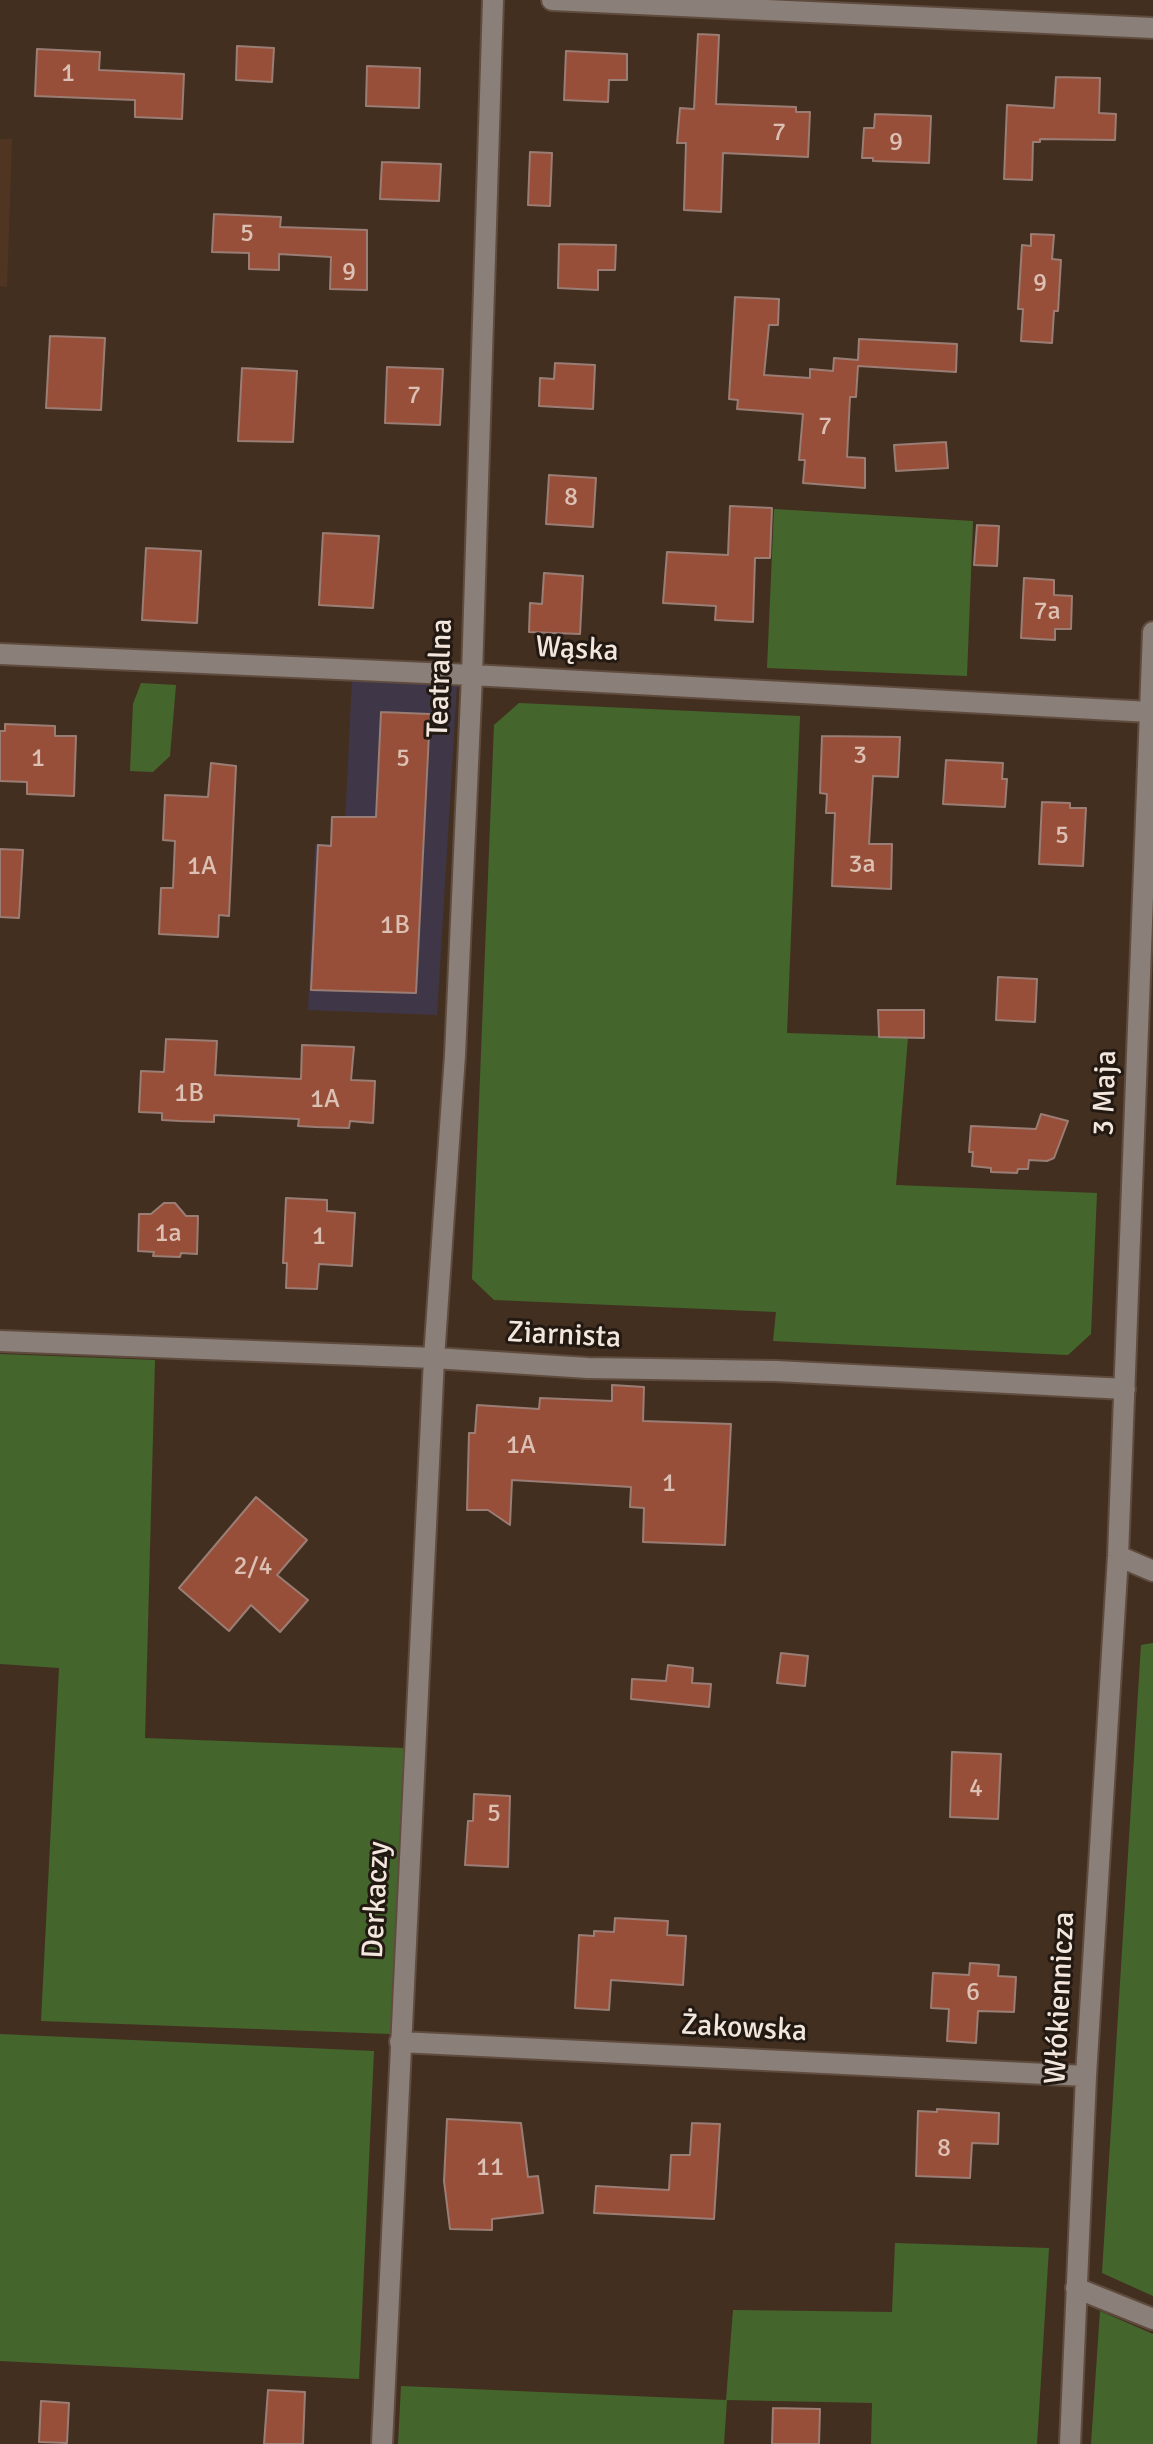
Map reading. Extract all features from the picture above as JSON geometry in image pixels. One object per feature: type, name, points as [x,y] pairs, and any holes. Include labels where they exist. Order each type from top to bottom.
[{"type":"street","name":"Teatralna","points":[[434,1358],[455,1055],[472,675],[493,0]]},
{"type":"street","points":[[552,0],[1153,28]]},
{"type":"street","name":"3 Maja","points":[[1118,1556],[1149,856],[1153,632]]},
{"type":"street","name":"Wąska","points":[[0,654],[472,675],[1150,712]]},
{"type":"street","name":"Ziarnista","points":[[0,1341],[434,1358],[588,1368],[792,1372],[1125,1389]]},
{"type":"street","name":"Derkaczy","points":[[382,2444],[434,1358]]},
{"type":"street","points":[[1118,1556],[1153,1571]]},
{"type":"street","name":"Włókiennicza","points":[[1070,2444],[1086,2076],[1118,1556]]},
{"type":"street","name":"Żakowska","points":[[400,2042],[1086,2076]]},
{"type":"street","points":[[1076,2288],[1153,2319]]},
{"type":"shaded area","points":[[0,139],[12,139],[7,287],[0,286]]},
{"type":"shaded area","points":[[352,680],[457,685],[437,1015],[308,1010],[315,844],[344,844]]},
{"type":"green space","points":[[774,509],[973,521],[967,676],[767,668]]},
{"type":"green space","points":[[141,683],[176,685],[170,756],[153,772],[130,771],[133,704]]},
{"type":"green space","points":[[519,703],[800,716],[787,1033],[908,1037],[896,1185],[1097,1193],[1091,1334],[1068,1355],[773,1341],[776,1312],[494,1300],[472,1279],[494,725]]},
{"type":"green space","points":[[0,1354],[155,1360],[145,1738],[404,1748],[391,2034],[41,2021],[59,1668],[0,1664]]},
{"type":"green space","points":[[1153,1643],[1153,2296],[1102,2273],[1141,1645]]},
{"type":"green space","points":[[0,2034],[374,2051],[359,2379],[0,2361]]},
{"type":"green space","points":[[895,2243],[1049,2248],[1037,2444],[871,2444],[872,2403],[727,2400],[724,2444],[398,2444],[401,2386],[726,2400],[733,2310],[892,2312]]},
{"type":"green space","points":[[1100,2311],[1153,2334],[1153,2444],[1091,2444]]},
{"type":"building","points":[[698,34],[719,35],[716,104],[796,107],[796,112],[810,112],[808,157],[723,153],[721,212],[684,210],[686,143],[677,143],[680,108],[694,109]]},
{"type":"building","points":[[237,46],[274,48],[272,82],[236,80]]},
{"type":"building","points":[[37,49],[100,52],[99,70],[184,74],[182,119],[135,117],[135,100],[35,96]]},
{"type":"building","points":[[566,51],[627,54],[627,80],[609,80],[608,102],[564,100]]},
{"type":"building","points":[[367,66],[420,68],[419,108],[366,106]]},
{"type":"building","points":[[1056,77],[1100,78],[1099,113],[1116,114],[1115,140],[1040,139],[1040,142],[1033,142],[1032,180],[1004,179],[1007,105],[1054,108]]},
{"type":"building","points":[[875,114],[931,116],[929,163],[862,158],[864,128],[874,128]]},
{"type":"building","points":[[530,152],[552,153],[550,206],[528,205]]},
{"type":"building","points":[[382,162],[441,164],[439,201],[380,199]]},
{"type":"building","points":[[214,214],[281,217],[280,227],[367,230],[367,290],[330,289],[331,257],[279,254],[279,270],[249,269],[249,253],[212,252]]},
{"type":"building","points":[[1031,234],[1054,235],[1052,259],[1061,260],[1058,311],[1054,311],[1052,343],[1021,341],[1023,309],[1018,309],[1022,245],[1031,246]]},
{"type":"building","points":[[559,244],[616,245],[615,270],[598,270],[598,290],[558,288]]},
{"type":"building","points":[[735,297],[779,299],[778,325],[769,325],[764,375],[810,378],[810,369],[833,371],[834,358],[858,360],[859,339],[957,344],[956,372],[858,366],[856,397],[850,397],[847,457],[865,458],[865,488],[803,483],[805,460],[799,460],[803,414],[737,409],[738,400],[729,399]]},
{"type":"building","points":[[50,336],[105,338],[101,410],[46,408]]},
{"type":"building","points":[[555,363],[595,365],[593,409],[539,406],[540,378],[554,379]]},
{"type":"building","points":[[387,367],[443,369],[440,425],[385,423]]},
{"type":"building","points":[[242,368],[297,371],[293,442],[238,441]]},
{"type":"building","points":[[946,442],[948,468],[896,471],[894,445]]},
{"type":"building","points":[[549,475],[596,478],[593,527],[546,524]]},
{"type":"building","points":[[730,506],[772,508],[770,558],[755,558],[753,622],[715,620],[716,606],[663,603],[667,552],[728,555]]},
{"type":"building","points":[[977,525],[999,526],[997,566],[974,565]]},
{"type":"building","points":[[323,533],[379,536],[373,608],[319,605]]},
{"type":"building","points":[[146,548],[201,551],[197,623],[142,620]]},
{"type":"building","points":[[544,573],[583,576],[580,634],[529,632],[530,603],[542,604]]},
{"type":"building","points":[[1024,578],[1054,580],[1054,595],[1072,596],[1071,629],[1055,629],[1055,640],[1021,638]]},
{"type":"building","points":[[381,712],[430,714],[416,993],[311,990],[318,845],[331,846],[332,817],[376,817]]},
{"type":"building","points":[[5,724],[55,726],[55,736],[76,736],[74,796],[27,794],[27,782],[0,781],[0,731],[5,731]]},
{"type":"building","points":[[822,736],[900,737],[898,777],[873,776],[869,844],[892,844],[891,889],[832,886],[835,813],[826,813],[827,794],[820,793]]},
{"type":"building","points":[[946,760],[1003,763],[1002,779],[1007,779],[1005,807],[943,804]]},
{"type":"building","points":[[211,763],[236,766],[229,916],[219,915],[218,937],[159,934],[161,888],[173,888],[175,841],[163,840],[165,795],[208,797]]},
{"type":"building","points":[[1042,802],[1070,803],[1070,808],[1086,808],[1083,866],[1039,864]]},
{"type":"building","points":[[0,849],[23,850],[19,918],[0,917]]},
{"type":"building","points":[[998,977],[1037,979],[1035,1022],[996,1020]]},
{"type":"building","points":[[878,1010],[924,1010],[924,1038],[879,1037]]},
{"type":"building","points":[[166,1039],[217,1041],[215,1075],[301,1079],[302,1045],[354,1047],[351,1080],[375,1081],[373,1123],[350,1121],[349,1128],[316,1127],[298,1126],[299,1119],[214,1115],[214,1122],[180,1121],[162,1120],[162,1113],[139,1112],[141,1071],[164,1072]]},
{"type":"building","points":[[1041,1114],[1068,1121],[1054,1158],[1047,1161],[1029,1160],[1028,1169],[1018,1169],[1017,1173],[991,1172],[991,1168],[972,1166],[973,1152],[969,1152],[971,1126],[1036,1129]]},
{"type":"building","points":[[286,1198],[327,1200],[327,1211],[355,1213],[352,1266],[319,1264],[317,1289],[286,1288],[287,1263],[283,1263]]},
{"type":"building","points":[[164,1203],[175,1203],[186,1216],[198,1216],[197,1254],[153,1256],[154,1252],[138,1251],[139,1214],[151,1214]]},
{"type":"building","points":[[612,1385],[644,1387],[643,1421],[731,1424],[725,1545],[643,1542],[644,1508],[630,1507],[631,1487],[512,1480],[510,1525],[488,1510],[467,1510],[469,1433],[475,1433],[477,1405],[539,1409],[540,1398],[612,1401]]},
{"type":"building","points":[[256,1497],[307,1540],[277,1575],[308,1600],[280,1632],[251,1605],[229,1631],[179,1588]]},
{"type":"building","points":[[781,1653],[808,1656],[805,1686],[777,1683]]},
{"type":"building","points":[[668,1665],[693,1668],[692,1683],[711,1684],[709,1707],[631,1699],[632,1679],[666,1681]]},
{"type":"building","points":[[952,1752],[1001,1754],[998,1819],[950,1817]]},
{"type":"building","points":[[474,1794],[510,1796],[508,1867],[465,1865],[468,1821],[473,1821]]},
{"type":"building","points":[[615,1918],[668,1921],[667,1935],[686,1936],[683,1985],[611,1980],[609,2010],[575,2008],[579,1935],[594,1936],[594,1931],[614,1932]]},
{"type":"building","points":[[970,1963],[999,1965],[998,1976],[1016,1977],[1014,2012],[978,2011],[976,2043],[947,2041],[949,2009],[931,2008],[933,1973],[969,1975]]},
{"type":"building","points":[[937,2109],[999,2113],[998,2144],[972,2143],[970,2178],[916,2176],[918,2111],[937,2112]]},
{"type":"building","points":[[447,2119],[521,2123],[528,2177],[538,2176],[543,2213],[492,2219],[492,2230],[450,2229],[444,2181]]},
{"type":"building","points":[[692,2123],[720,2124],[714,2219],[594,2213],[596,2186],[669,2190],[671,2155],[690,2155]]},
{"type":"building","points":[[268,2390],[305,2392],[303,2444],[264,2444]]},
{"type":"building","points":[[41,2401],[69,2403],[67,2443],[39,2442]]},
{"type":"building","points":[[773,2408],[820,2409],[819,2444],[772,2444]]}]
